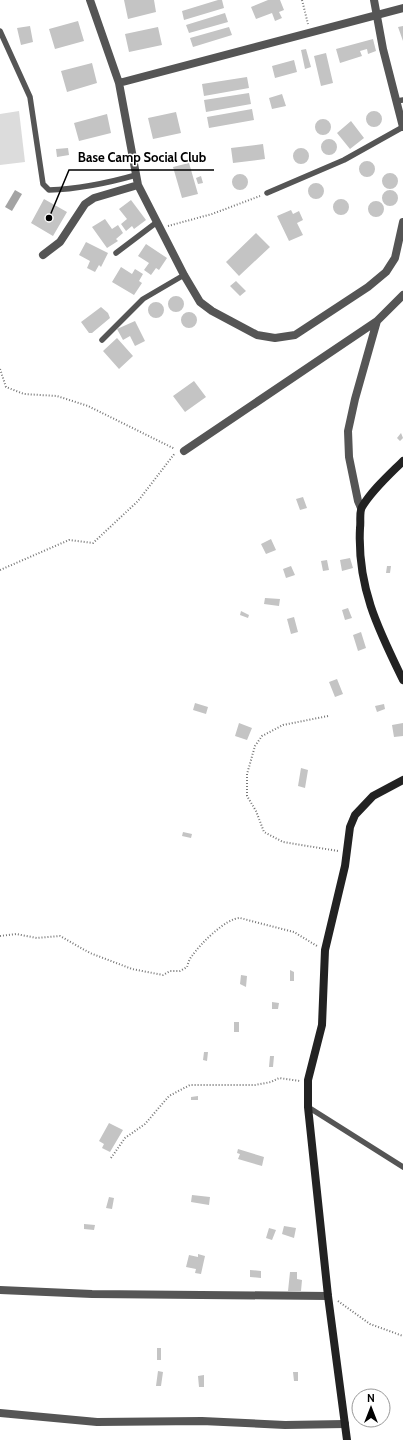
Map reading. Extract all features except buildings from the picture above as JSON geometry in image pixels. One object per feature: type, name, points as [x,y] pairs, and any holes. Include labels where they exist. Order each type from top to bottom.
[{"type":"main road","points":[[403,461],[385,478],[362,508],[360,544],[362,573],[368,599],[377,627],[403,680]]},
{"type":"main road","points":[[347,1440],[328,1296],[308,1107],[308,1080],[322,1025],[325,950],[340,889],[350,827],[355,815],[373,796],[403,780]]},
{"type":"street","points":[[90,0],[119,83],[138,184],[184,275],[200,302],[212,311],[257,335],[274,338],[295,335],[368,287],[386,272],[395,258],[403,222]]},
{"type":"street","points":[[374,0],[383,49],[400,101],[403,127]]},
{"type":"street","points":[[119,83],[310,34],[403,8]]},
{"type":"street","points":[[43,255],[60,242],[85,204],[94,198],[138,184]]},
{"type":"street","points":[[181,450],[377,321],[403,295]]},
{"type":"street","points":[[362,508],[358,501],[349,457],[348,431],[355,399],[377,321]]},
{"type":"street","points":[[0,1290],[92,1294],[328,1296]]},
{"type":"street","points":[[0,1413],[96,1422],[202,1421],[284,1425],[345,1424]]},
{"type":"lane","points":[[0,32],[30,97],[43,184],[49,190],[106,183],[136,175]]},
{"type":"lane","points":[[267,193],[344,160],[403,127]]},
{"type":"lane","points":[[116,253],[159,225]]},
{"type":"lane","points":[[102,340],[143,299],[184,275]]},
{"type":"lane","points":[[308,1107],[403,1168]]},
{"type":"path","points":[[302,0],[310,34]]},
{"type":"path","points":[[159,225],[212,214],[267,193]]},
{"type":"path","points":[[0,369],[6,387],[24,394],[57,396],[88,406],[181,450],[138,501],[92,543],[69,540],[0,570]]},
{"type":"path","points":[[328,716],[283,725],[262,736],[255,746],[248,774],[248,796],[256,811],[264,832],[283,842],[347,853]]},
{"type":"path","points":[[0,936],[16,934],[37,938],[60,936],[90,953],[132,969],[164,975],[170,971],[180,971],[187,968],[191,956],[220,928],[233,918],[240,918],[294,932],[325,950]]},
{"type":"path","points":[[111,1158],[125,1138],[145,1124],[170,1096],[190,1085],[255,1085],[272,1082],[279,1078],[297,1081],[308,1080]]},
{"type":"path","points":[[328,1296],[340,1302],[370,1324],[403,1336]]},
{"type":"shaded area","points":[[19,111],[25,162],[0,165],[0,114]]},
{"type":"shaded area","points":[[15,190],[22,194],[12,211],[5,207]]},
{"type":"place","name":"Base Camp Social Club","points":[[49,218]]}]
